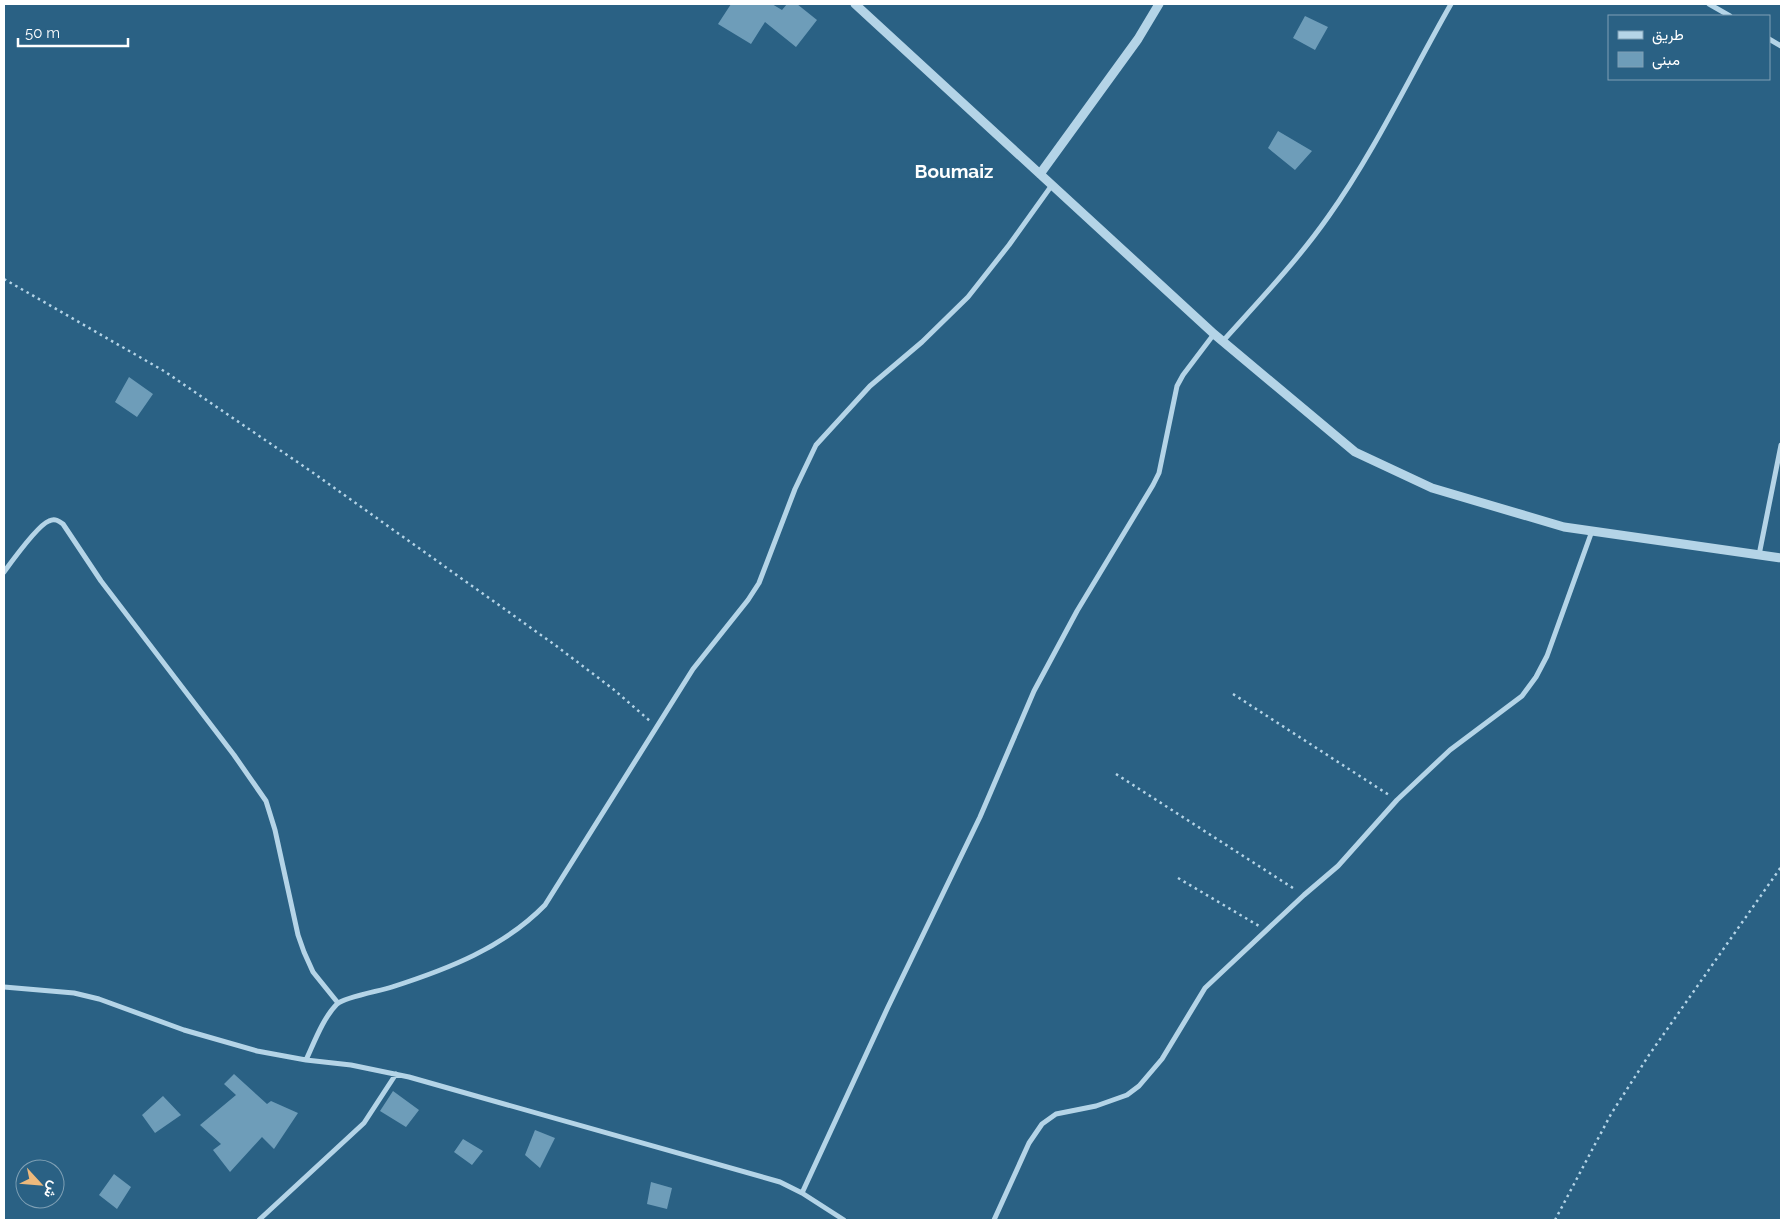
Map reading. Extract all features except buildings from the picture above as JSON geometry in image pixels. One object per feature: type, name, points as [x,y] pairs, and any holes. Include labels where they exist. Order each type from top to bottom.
[{"type":"street","points":[[855,4],[1214,334],[1355,452],[1432,488],[1508,511],[1592,532],[1781,558]]},
{"type":"street","points":[[1040,174],[1138,39],[1159,4]]},
{"type":"street","points":[[1223,341],[1288,269],[1329,216],[1381,130],[1451,4]]},
{"type":"street","points":[[1709,4],[1728,15]]},
{"type":"street","points":[[1770,40],[1781,46]]},
{"type":"street","points":[[306,1060],[322,1027],[338,1003],[406,982],[485,951],[528,922],[545,905],[693,669],[748,600],[758,583],[795,489],[816,445],[870,386],[922,342],[968,297],[1009,245],[1052,185]]},
{"type":"street","points":[[802,1193],[888,1007],[980,816],[1034,691],[1077,610],[1159,473],[1177,386],[1214,334]]},
{"type":"street","points":[[1760,554],[1781,445]]},
{"type":"street","points":[[4,572],[48,521],[56,520],[63,524],[101,581],[234,755],[266,801],[275,830],[298,935],[304,952],[313,972],[338,1003]]},
{"type":"street","points":[[994,1220],[1029,1143],[1042,1124],[1056,1114],[1096,1106],[1127,1095],[1139,1086],[1162,1059],[1205,988],[1359,846],[1397,800],[1450,750],[1522,696],[1536,677],[1550,648],[1592,532]]},
{"type":"street","points":[[4,988],[74,993],[98,999],[220,1042],[306,1060],[351,1065],[396,1074],[780,1182],[802,1193],[844,1220]]},
{"type":"street","points":[[259,1220],[364,1122],[396,1074]]},
{"type":"path","points":[[4,278],[164,371],[312,472],[555,645],[613,689],[657,727]]},
{"type":"path","points":[[1233,694],[1397,800]]},
{"type":"path","points":[[1116,774],[1304,895]]},
{"type":"path","points":[[1555,1220],[1607,1122],[1644,1062],[1781,867]]},
{"type":"path","points":[[1178,878],[1267,931]]},
{"type":"district","name":"Boumaiz","points":[[954,171]]}]
